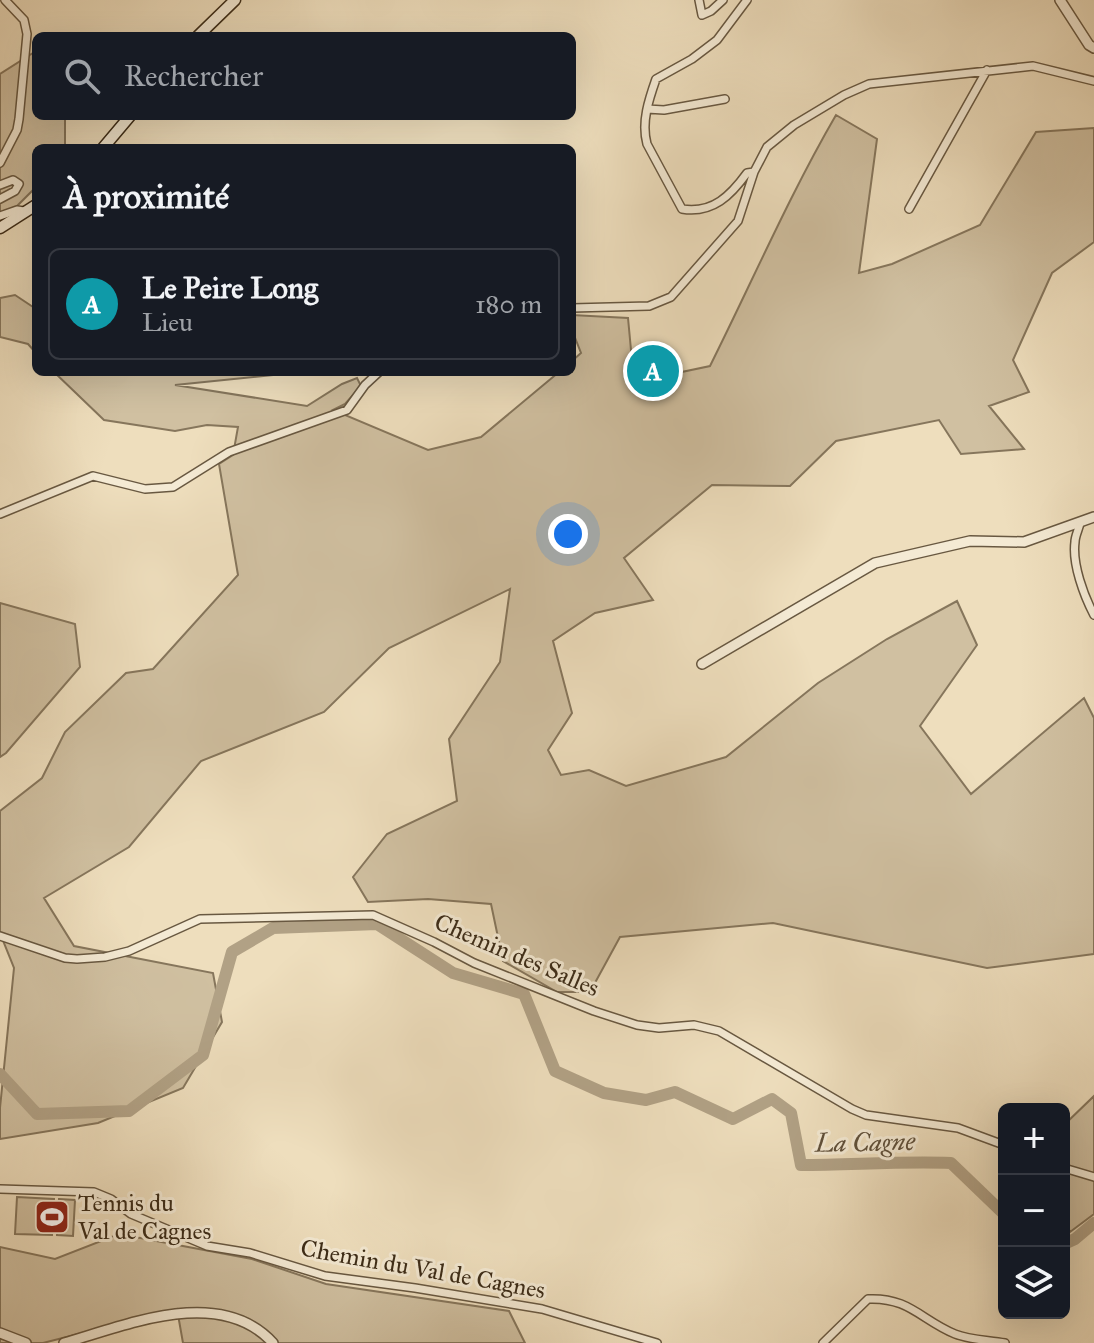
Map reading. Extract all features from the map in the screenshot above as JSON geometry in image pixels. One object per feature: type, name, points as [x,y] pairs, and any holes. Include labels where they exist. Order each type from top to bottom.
[{"type":"main road","points":[[202,32],[235,0]]},
{"type":"main road","points":[[107,144],[127,120]]},
{"type":"main road","points":[[0,228],[32,208]]},
{"type":"street","points":[[0,163],[17,130],[27,34],[24,20],[5,0]]},
{"type":"street","points":[[699,0],[702,15],[723,0]]},
{"type":"street","points":[[747,0],[717,40],[692,59],[656,79],[647,109],[645,135],[682,209],[707,207],[726,199],[747,173],[754,172]]},
{"type":"street","points":[[1060,0],[1094,48]]},
{"type":"street","points":[[576,308],[642,307],[671,297],[738,221],[754,172],[767,147],[794,125],[869,84],[1033,66],[1094,81]]},
{"type":"street","points":[[909,209],[987,70]]},
{"type":"street","points":[[647,109],[664,110],[725,99]]},
{"type":"street","points":[[0,185],[13,180],[19,184],[15,191],[0,199]]},
{"type":"street","points":[[0,216],[17,210],[26,212]]},
{"type":"street","points":[[0,514],[93,476],[145,489],[173,487],[229,452],[347,410],[375,376]]},
{"type":"street","points":[[702,664],[875,563],[970,541],[1024,542],[1094,517]]},
{"type":"street","points":[[1080,523],[1074,542],[1076,558],[1085,599],[1094,615]]},
{"type":"street","name":"Chemin des Salles","points":[[0,936],[65,958],[91,958],[129,951],[200,919],[373,915],[474,963],[594,1011],[637,1025],[659,1028],[694,1025],[719,1031],[866,1115],[958,1128],[998,1143]]},
{"type":"street","points":[[1070,1170],[1094,1177]]},
{"type":"street","name":"Chemin du Val de Cagnes","points":[[0,1189],[94,1192],[111,1199],[131,1214],[207,1246],[250,1253],[325,1276],[542,1309],[657,1343]]},
{"type":"street","points":[[823,1343],[868,1299],[900,1302],[958,1335],[1005,1343]]},
{"type":"street","points":[[64,1343],[139,1322],[191,1312],[211,1313],[243,1321],[258,1328],[273,1343]]},
{"type":"street","points":[[0,1333],[26,1343]]},
{"type":"shaded area","points":[[32,54],[32,120],[65,120],[65,144],[32,144],[32,191],[0,223],[0,74]]},
{"type":"shaded area","points":[[836,115],[877,139],[859,273],[892,264],[980,225],[1036,132],[1094,128],[1094,242],[1052,273],[1013,360],[1029,392],[989,406],[1024,449],[961,454],[939,420],[836,441],[790,486],[712,485],[624,558],[653,600],[595,613],[553,641],[572,713],[548,750],[561,775],[589,770],[626,786],[726,757],[818,683],[887,639],[957,601],[977,645],[920,726],[971,794],[1084,698],[1094,718],[1094,954],[987,968],[773,923],[620,937],[590,992],[557,992],[503,961],[491,904],[428,899],[368,902],[353,877],[387,834],[457,801],[449,739],[500,662],[510,589],[389,648],[324,712],[201,761],[129,847],[44,898],[74,946],[213,973],[222,1022],[183,1088],[98,1123],[0,1139],[0,1108],[14,968],[0,933],[0,811],[42,778],[65,732],[126,673],[153,669],[238,575],[219,464],[233,455],[238,427],[207,425],[175,431],[104,420],[58,376],[263,376],[175,385],[307,406],[357,378],[361,386],[345,404],[333,410],[428,450],[481,437],[554,376],[576,376],[576,357],[581,353],[576,340],[576,315],[628,318],[634,382],[710,366]]},
{"type":"shaded area","points":[[15,295],[32,306],[32,348],[28,344],[0,337],[0,298]]},
{"type":"shaded area","points":[[0,603],[75,624],[80,667],[0,757]]},
{"type":"shaded area","points":[[1094,1096],[1094,1214],[1070,1232],[1070,1175],[1070,1119]]},
{"type":"shaded area","points":[[17,1197],[54,1199],[52,1235],[15,1234]]},
{"type":"shaded area","points":[[59,1199],[75,1200],[73,1236],[57,1235]]},
{"type":"shaded area","points":[[119,1234],[252,1259],[326,1284],[509,1311],[525,1343],[183,1343],[177,1309],[43,1343],[0,1343],[0,1247],[55,1259]]},
{"type":"waterway","name":"La Cagne","points":[[0,1074],[37,1114],[129,1111],[203,1055],[232,952],[273,928],[377,924],[453,973],[524,994],[555,1071],[604,1093],[646,1100],[675,1092],[733,1119],[772,1099],[791,1113],[801,1165],[951,1163],[998,1208]]},
{"type":"waterway","name":"La Cagne","points":[[1070,1241],[1094,1223]]},
{"type":"place","name":"Le Peire Long","points":[[653,371]]},
{"type":"place","name":"Tennis du Val de Cagnes","points":[[52,1217]]}]
